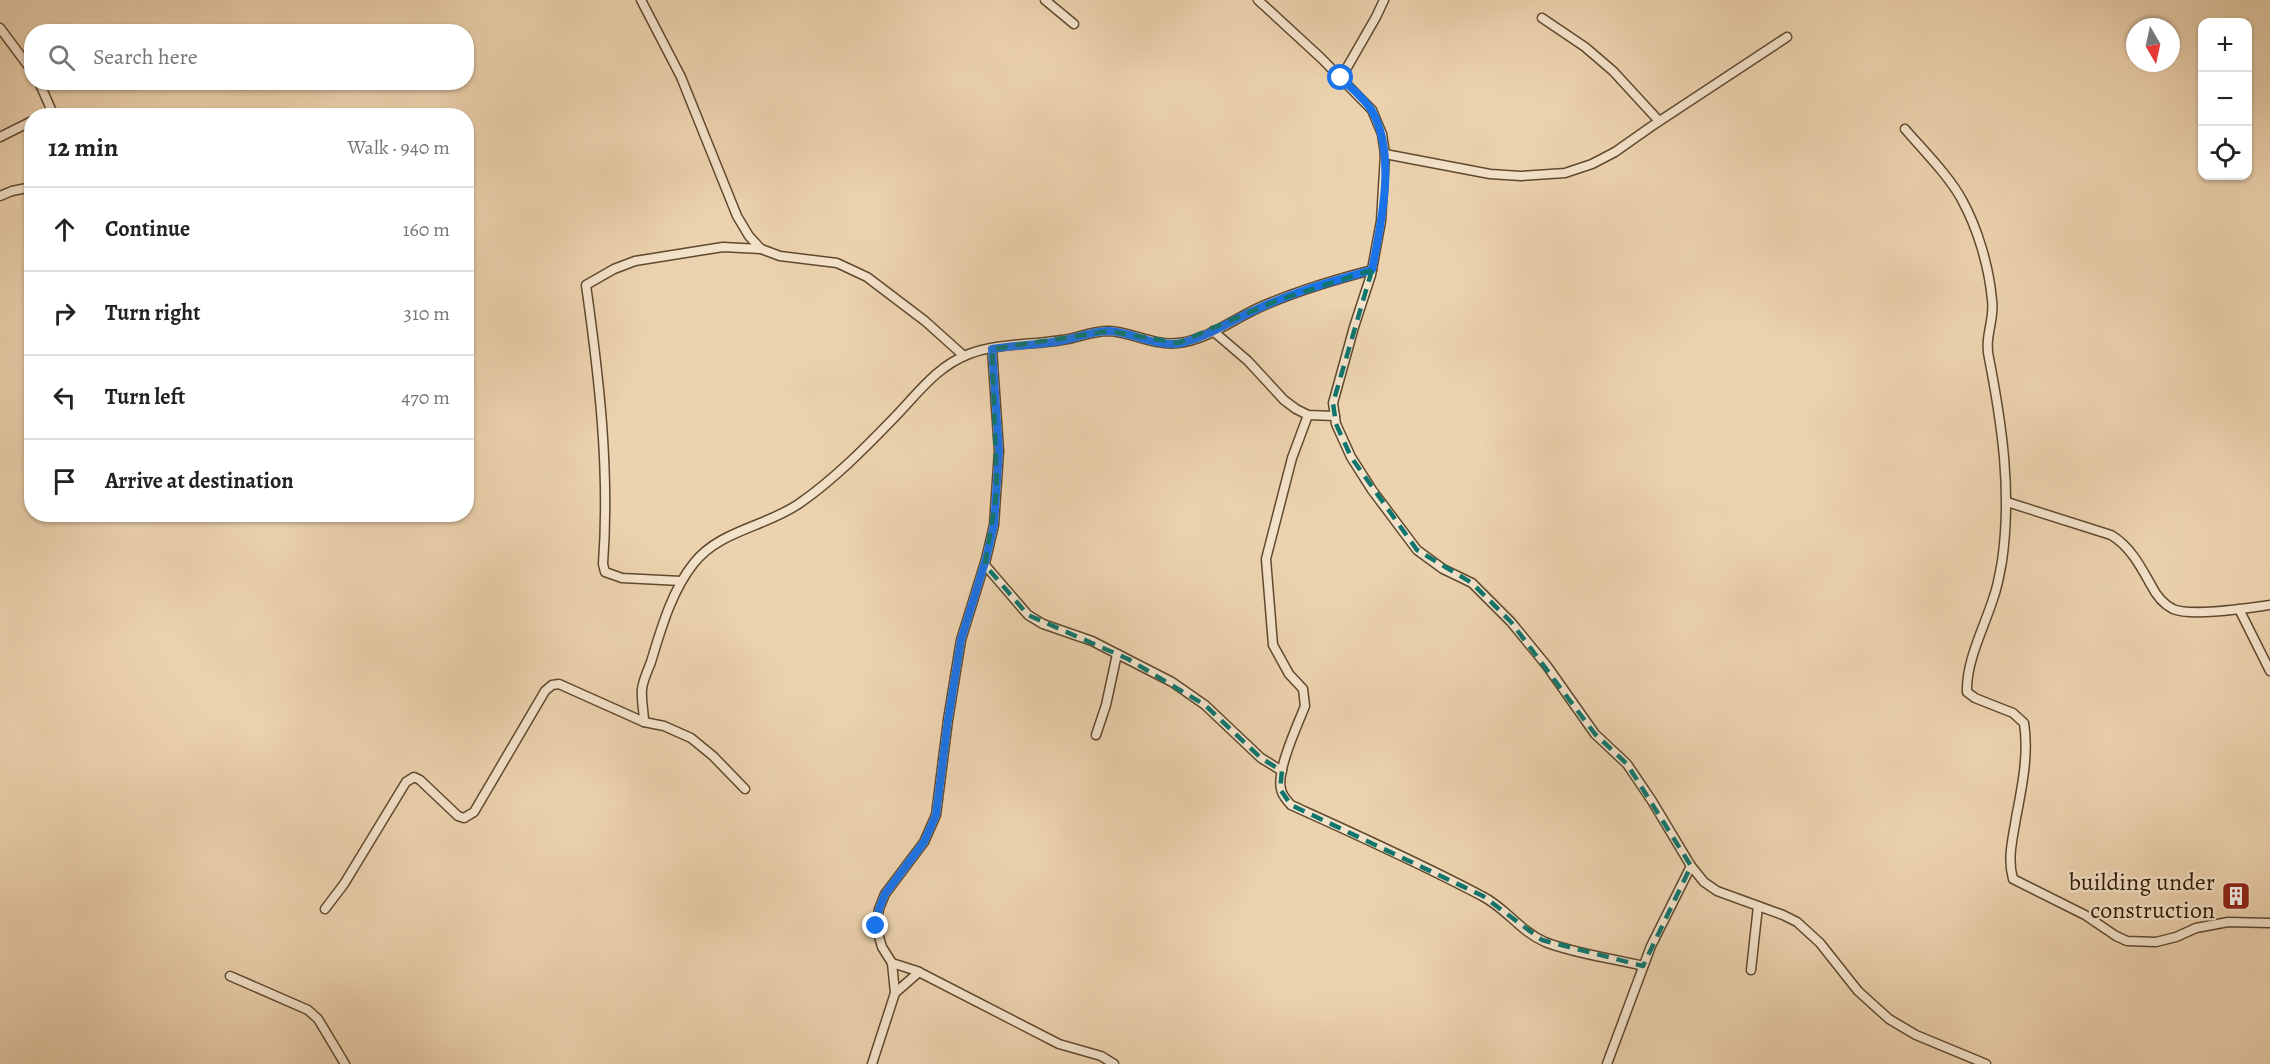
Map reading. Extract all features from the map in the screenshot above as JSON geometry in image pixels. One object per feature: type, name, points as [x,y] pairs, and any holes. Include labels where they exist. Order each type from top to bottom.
[{"type":"street","points":[[641,0],[681,77],[736,216],[761,249]]},
{"type":"street","points":[[1045,0],[1074,24]]},
{"type":"street","points":[[1258,0],[1372,110],[1382,134],[1385,154],[1381,221],[1372,270],[1333,403],[1336,424],[1351,457],[1372,490],[1417,550],[1443,569],[1472,583],[1511,622],[1547,666],[1595,734],[1627,764],[1691,866],[1704,882],[1717,891],[1797,922],[1820,943],[1858,991],[1889,1020],[1916,1035],[1986,1064]]},
{"type":"street","points":[[1341,78],[1384,0]]},
{"type":"street","points":[[1542,18],[1585,47],[1613,71],[1659,122]]},
{"type":"street","points":[[0,28],[24,60]]},
{"type":"street","points":[[1385,154],[1490,174],[1521,176],[1565,173],[1592,164],[1615,152],[1787,37]]},
{"type":"street","points":[[42,90],[50,108]]},
{"type":"street","points":[[0,137],[24,125]]},
{"type":"street","points":[[1905,129],[1962,199],[1989,275],[1993,311],[1986,342],[2002,434],[2007,502],[2006,526],[1995,594],[1979,638],[1967,683],[1967,692],[1975,698],[2013,712],[2024,723],[2025,756],[2010,851],[2010,868],[2013,879],[2077,910],[2127,941],[2156,942],[2176,937],[2196,927],[2228,922],[2270,923]]},
{"type":"street","points":[[0,196],[24,189]]},
{"type":"street","points":[[681,581],[622,578],[605,572],[603,564],[602,419],[586,285],[614,269],[635,261],[723,248],[761,249],[780,256],[837,263],[867,278],[926,321],[964,356]]},
{"type":"street","points":[[644,722],[642,688],[681,581],[695,561],[711,546],[743,529],[774,519],[800,503],[864,449],[942,368],[964,356],[992,349],[1065,340],[1085,333],[1109,331],[1131,334],[1154,342],[1178,343],[1213,332],[1278,300],[1333,280],[1372,270]]},
{"type":"street","points":[[1213,332],[1248,361],[1284,400],[1308,415],[1335,416]]},
{"type":"street","points":[[872,1064],[895,993],[892,963],[882,947],[876,926],[879,909],[885,894],[924,842],[936,815],[961,640],[985,565],[994,525],[999,451],[992,349]]},
{"type":"street","points":[[1308,415],[1292,458],[1266,559],[1273,645],[1280,662],[1303,689],[1305,697],[1305,706],[1282,771],[1281,789],[1284,798],[1291,805],[1387,848],[1483,896],[1502,908],[1529,933],[1542,940],[1643,966]]},
{"type":"street","points":[[2007,502],[2111,535],[2120,540],[2142,568],[2159,598],[2175,610],[2240,609],[2270,605]]},
{"type":"street","points":[[985,565],[1028,615],[1043,624],[1092,641],[1172,682],[1205,705],[1261,758],[1282,771]]},
{"type":"street","points":[[2240,609],[2270,671]]},
{"type":"street","points":[[1096,735],[1106,705],[1117,654]]},
{"type":"street","points":[[325,909],[344,884],[406,782],[414,777],[420,780],[458,816],[464,818],[474,812],[545,691],[552,685],[566,686],[644,722],[664,726],[691,738],[713,756],[745,789]]},
{"type":"street","points":[[1607,1064],[1651,946],[1691,866]]},
{"type":"street","points":[[1751,970],[1758,906]]},
{"type":"street","points":[[892,963],[919,972],[1059,1044],[1101,1056],[1114,1064]]},
{"type":"street","points":[[895,993],[919,972]]},
{"type":"street","points":[[230,976],[308,1010],[318,1019],[345,1064]]},
{"type":"highlighted area","points":[[1372,270],[1333,403],[1336,424],[1351,457],[1417,550],[1472,583],[1511,622],[1595,734],[1627,764],[1691,866],[1643,966],[1542,940],[1483,896],[1291,805],[1280,789],[1282,771],[1261,758],[1205,705],[1128,659],[1028,615],[985,565],[997,491],[992,349],[1109,331],[1178,343],[1278,300]]},
{"type":"place","name":"building under construction","points":[[2236,896]]},
{"type":"route","points":[[876,926],[885,894],[924,842],[936,815],[961,640],[994,525],[999,451],[992,349],[1065,340],[1085,333],[1109,331],[1131,334],[1154,342],[1178,343],[1200,337],[1278,300],[1333,280],[1372,270],[1381,221],[1385,154],[1382,134],[1372,110],[1341,78]]}]
